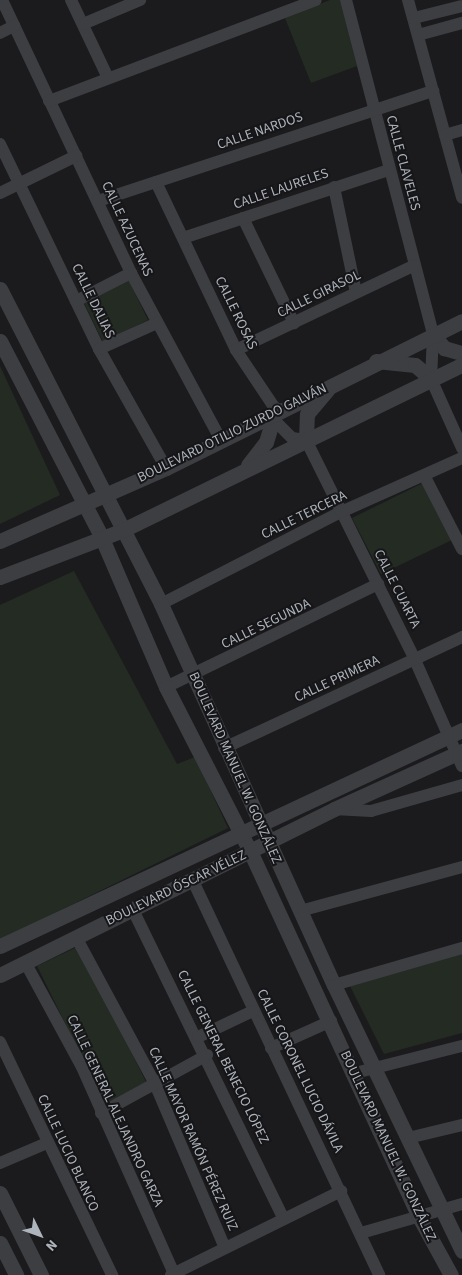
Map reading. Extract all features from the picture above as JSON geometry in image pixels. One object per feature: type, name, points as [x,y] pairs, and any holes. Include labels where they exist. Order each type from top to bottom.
[{"type":"street","name":"CALLE AZUCENAS","points":[[2,0],[156,324],[221,440]]},
{"type":"street","points":[[71,0],[108,78]]},
{"type":"street","points":[[83,24],[140,0]]},
{"type":"street","points":[[49,101],[316,0]]},
{"type":"street","name":"CALLE CLAVELES","points":[[346,0],[433,334],[431,379]]},
{"type":"street","points":[[408,0],[461,194]]},
{"type":"street","points":[[414,18],[462,6]]},
{"type":"street","points":[[418,36],[462,23]]},
{"type":"street","points":[[0,33],[14,26]]},
{"type":"street","name":"CALLE NARDOS","points":[[98,201],[373,108],[434,91]]},
{"type":"street","points":[[445,135],[462,130]]},
{"type":"street","name":"CALLE DALIAS","points":[[0,144],[99,349],[166,468]]},
{"type":"street","points":[[0,193],[76,156]]},
{"type":"street","name":"CALLE LAURELES","points":[[183,238],[389,170]]},
{"type":"street","name":"CALLE ROSAS","points":[[156,182],[236,350],[276,410],[276,422],[292,438],[306,440]]},
{"type":"street","points":[[334,187],[356,292]]},
{"type":"street","points":[[243,218],[294,322]]},
{"type":"street","name":"CALLE GIRASOL","points":[[236,350],[415,265]]},
{"type":"street","points":[[76,301],[131,273]]},
{"type":"street","name":"BOULEVARD MANUEL W. GONZÁLEZ","points":[[0,289],[161,604],[224,748],[334,985],[376,1068],[441,1210],[462,1251]]},
{"type":"street","name":"BOULEVARD OTILIO ZURDO GALVÁN","points":[[0,541],[84,506],[104,494],[166,468],[374,361],[462,321]]},
{"type":"street","points":[[99,349],[156,324]]},
{"type":"street","points":[[433,334],[444,348],[462,353]]},
{"type":"street","name":"BOULEVARD MANUEL W. GONZÁLEZ","points":[[0,341],[101,536],[166,687],[242,834],[331,1022],[418,1215],[450,1275]]},
{"type":"street","points":[[374,361],[415,366],[431,379],[462,448]]},
{"type":"street","points":[[0,577],[101,536],[123,530],[245,468],[462,364]]},
{"type":"street","points":[[306,440],[307,414],[338,380]]},
{"type":"street","points":[[245,468],[266,442],[276,410]]},
{"type":"street","name":"CALLE CUARTA","points":[[306,440],[415,660],[456,733],[460,757]]},
{"type":"street","name":"CALLE TERCERA","points":[[161,604],[341,512],[425,477],[462,458]]},
{"type":"street","points":[[425,477],[462,548]]},
{"type":"street","name":"CALLE SEGUNDA","points":[[166,687],[193,677],[378,584]]},
{"type":"street","name":"CALLE PRIMERA","points":[[224,748],[462,638]]},
{"type":"street","name":"BOULEVARD ÓSCAR VÉLEZ","points":[[0,946],[456,733]]},
{"type":"street","name":"BOULEVARD ÓSCAR VÉLEZ","points":[[0,974],[193,881],[334,809],[460,757]]},
{"type":"street","points":[[334,809],[371,811],[462,785]]},
{"type":"street","points":[[300,911],[462,867]]},
{"type":"street","name":"CALLE CORONEL LUCIO DÁVILA","points":[[193,881],[253,1011],[342,1191],[377,1274]]},
{"type":"street","name":"CALLE GENERAL BENECIO LÓPEZ","points":[[133,910],[207,1055],[284,1219]]},
{"type":"street","points":[[42,928],[51,949]]},
{"type":"street","name":"CALLE MAYOR RAMÓN PÉREZ RUIZ","points":[[76,937],[155,1084],[225,1248]]},
{"type":"street","points":[[334,985],[462,948]]},
{"type":"street","name":"CALLE GENERAL ALEJANDRO GARZA","points":[[25,962],[101,1112],[172,1274]]},
{"type":"street","points":[[198,1037],[253,1011]]},
{"type":"street","points":[[271,1048],[331,1022]]},
{"type":"street","name":"CALLE LUCIO BLANCO","points":[[0,1042],[112,1275]]},
{"type":"street","points":[[355,1074],[462,1046]]},
{"type":"street","points":[[101,1112],[207,1055]]},
{"type":"street","points":[[408,1138],[462,1125]]},
{"type":"street","points":[[0,1163],[47,1143]]},
{"type":"street","points":[[172,1274],[342,1191]]},
{"type":"street","points":[[0,1193],[41,1275]]},
{"type":"street","points":[[361,1233],[418,1215],[462,1204]]},
{"type":"street","points":[[0,1243],[16,1275]]},
{"type":"shaded area","points":[[330,0],[340,0],[357,66],[311,83],[285,18]]},
{"type":"shaded area","points":[[129,281],[148,320],[103,342],[84,303]]},
{"type":"shaded area","points":[[0,366],[60,495],[0,524]]},
{"type":"shaded area","points":[[425,482],[452,540],[381,574],[352,518]]},
{"type":"shaded area","points":[[74,571],[177,764],[195,757],[228,828],[0,940],[0,605]]},
{"type":"shaded area","points":[[79,946],[147,1084],[105,1104],[37,966]]},
{"type":"shaded area","points":[[462,952],[462,1033],[384,1054],[348,982]]}]
